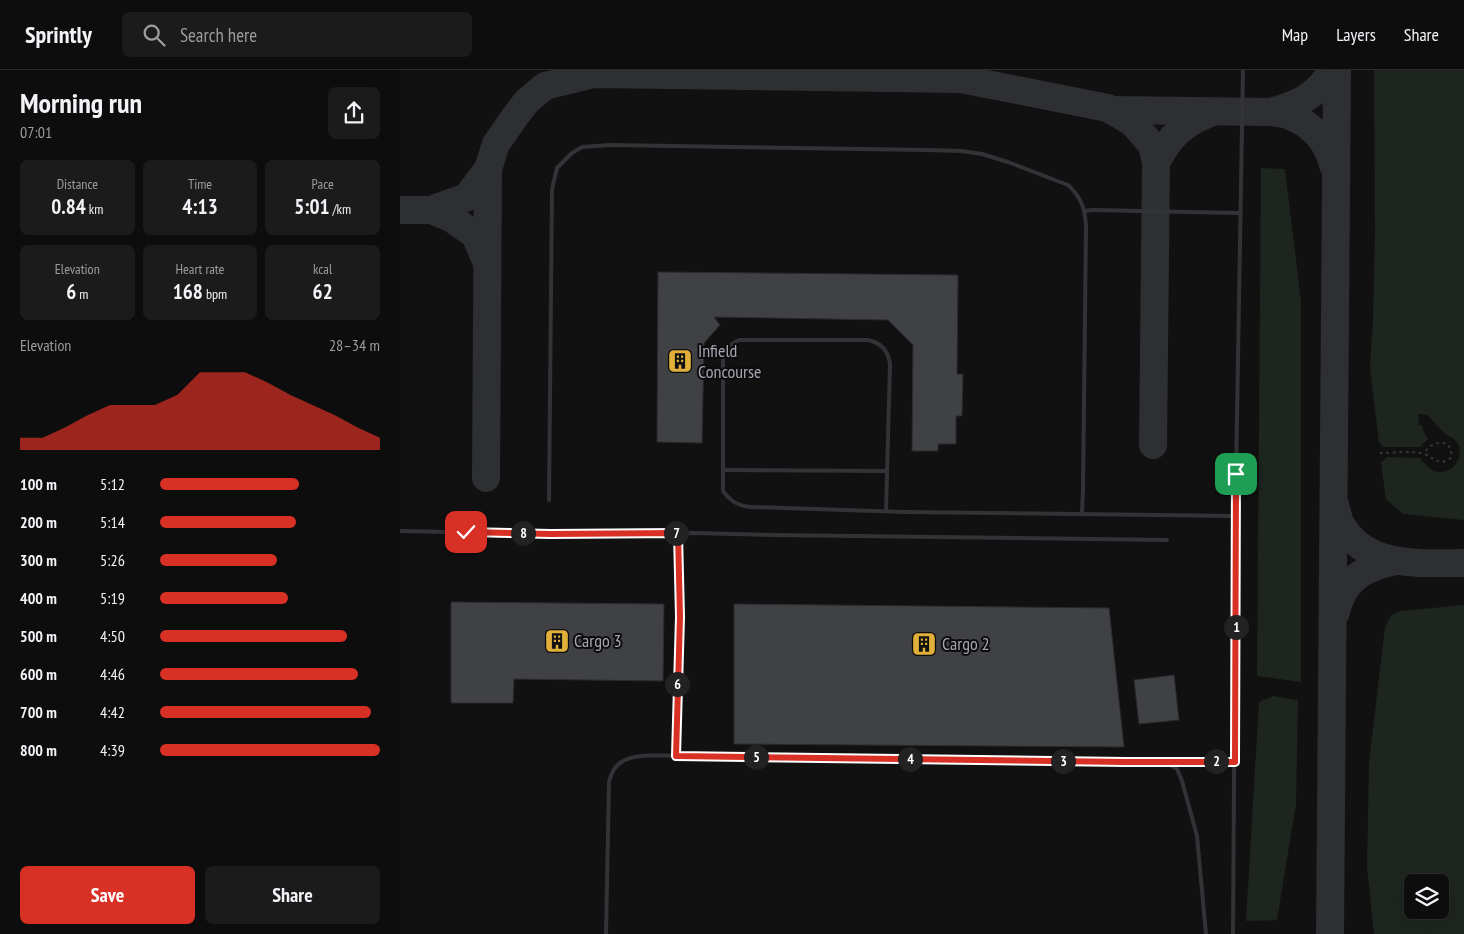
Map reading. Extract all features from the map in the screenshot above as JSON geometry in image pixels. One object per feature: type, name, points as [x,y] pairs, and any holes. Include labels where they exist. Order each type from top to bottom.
[{"type":"lane","points":[[1233,934],[1236,516],[1243,70]]},
{"type":"lane","points":[[549,500],[552,188],[557,168],[572,153],[582,147],[611,145],[962,151],[982,154],[1008,162],[1068,185],[1076,192],[1085,211],[1082,513]]},
{"type":"lane","points":[[1085,211],[1240,213]]},
{"type":"lane","points":[[886,511],[889,356],[881,344],[867,340],[739,340],[729,346],[723,357],[723,491],[734,503],[742,506],[886,511],[1236,516]]},
{"type":"lane","points":[[722,470],[887,471]]},
{"type":"lane","points":[[400,530],[550,534],[678,533],[772,536],[1167,540]]},
{"type":"lane","points":[[676,756],[680,617],[678,533]]},
{"type":"lane","points":[[606,934],[608,789],[610,777],[615,768],[625,760],[637,757],[676,756],[1235,762]]},
{"type":"lane","points":[[1164,761],[1177,769],[1197,836],[1206,934]]},
{"type":"path","points":[[1380,453],[1424,453],[1440,461],[1446,461],[1451,458],[1451,449],[1448,445],[1441,442],[1430,446],[1424,453]]},
{"type":"shaded area","points":[[1374,70],[1464,70],[1464,520],[1403,514],[1386,499],[1381,463],[1387,457],[1420,458],[1432,470],[1443,472],[1456,464],[1460,454],[1456,440],[1441,430],[1428,415],[1418,414],[1419,425],[1422,425],[1428,439],[1420,447],[1383,447],[1379,442],[1370,369],[1375,232]]},
{"type":"shaded area","points":[[1261,168],[1285,169],[1301,302],[1301,682],[1257,676]]},
{"type":"shaded area","points":[[1464,605],[1464,934],[1374,934],[1367,868],[1369,763],[1385,627],[1391,615],[1401,611]]},
{"type":"shaded area","points":[[1273,696],[1298,700],[1296,804],[1277,920],[1246,921],[1259,702]]},
{"type":"building","name":"Infield Concourse","points":[[658,272],[958,275],[957,374],[963,374],[962,416],[956,416],[956,444],[938,444],[938,451],[912,451],[913,345],[888,320],[714,317],[720,325],[704,343],[702,443],[657,442]]},
{"type":"building","name":"Cargo 3","points":[[451,602],[664,604],[663,681],[514,679],[513,703],[451,703]]},
{"type":"building","name":"Cargo 2","points":[[734,604],[1109,608],[1124,747],[734,744]]},
{"type":"building","points":[[1174,675],[1179,720],[1139,724],[1134,680]]},
{"type":"taxiway","points":[[1270,112],[1306,98],[1320,87],[1332,70]]},
{"type":"taxiway","points":[[1330,934],[1337,70]]},
{"type":"taxiway","points":[[400,210],[431,210],[467,197],[488,169],[496,144],[527,101],[545,86],[594,74],[961,79],[1108,108],[1133,123],[1152,145],[1156,163],[1153,445]]},
{"type":"taxiway","points":[[1111,110],[1270,112],[1285,114],[1298,119],[1318,135],[1323,141],[1333,165]]},
{"type":"taxiway","points":[[1156,163],[1161,153],[1179,131],[1213,112]]},
{"type":"taxiway","points":[[486,478],[488,169]]},
{"type":"taxiway","points":[[431,210],[451,218],[475,235],[487,263]]},
{"type":"taxiway","points":[[1335,505],[1340,522],[1352,539],[1365,549],[1379,556],[1412,563],[1464,563]]},
{"type":"taxiway","points":[[1336,612],[1344,591],[1357,576],[1375,567],[1396,561]]},
{"type":"place","name":"Infield Concourse","points":[[680,361]]},
{"type":"place","name":"Cargo 3","points":[[557,641]]},
{"type":"place","name":"Cargo 2","points":[[924,644]]},
{"type":"route","points":[[466,532],[550,534],[678,533],[680,617],[676,756],[1235,762],[1236,474]]}]
